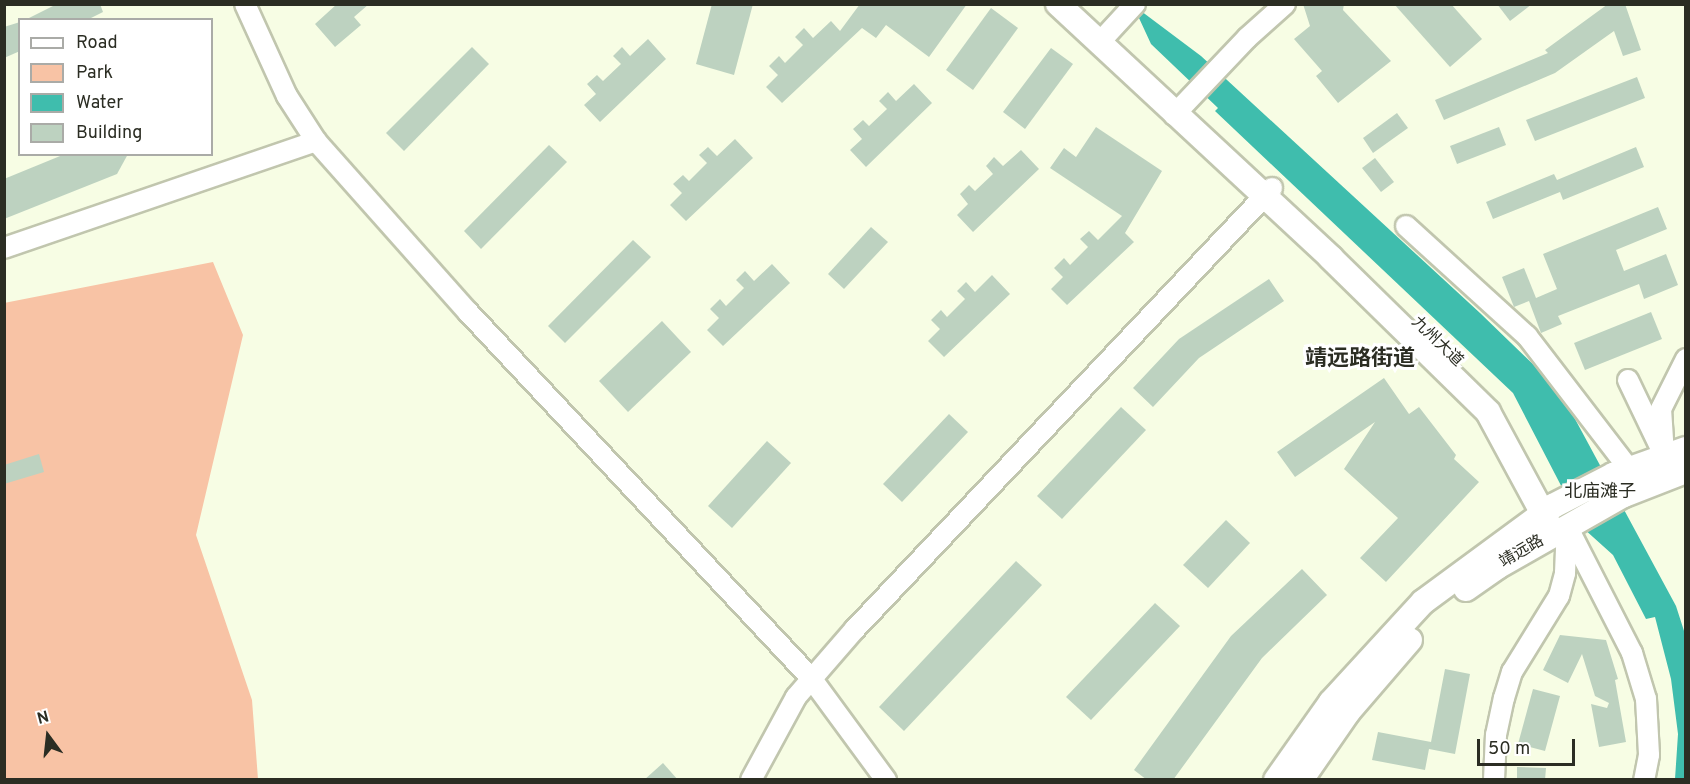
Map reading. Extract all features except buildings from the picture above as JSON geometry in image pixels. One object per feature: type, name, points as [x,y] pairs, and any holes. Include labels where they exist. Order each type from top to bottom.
[{"type":"main road","points":[[1058,4],[1102,41]]},
{"type":"main road","name":"九州大道","points":[[1070,4],[1102,41],[1183,105],[1268,193],[1452,355],[1500,406],[1559,517]]},
{"type":"main road","points":[[1559,517],[1622,480],[1680,466]]},
{"type":"main road","name":"靖远路","points":[[1276,780],[1331,702],[1423,602],[1559,517]]},
{"type":"main road","name":"靖远路","points":[[1301,780],[1348,712],[1433,612],[1497,567],[1559,517]]},
{"type":"street","points":[[245,4],[287,96],[316,141],[468,312],[811,678],[886,780]]},
{"type":"street","points":[[1183,105],[1285,4]]},
{"type":"street","points":[[1102,41],[1129,11]]},
{"type":"street","points":[[4,249],[316,141]]},
{"type":"street","points":[[751,780],[811,678],[1268,193]]},
{"type":"street","points":[[1406,226],[1527,336],[1622,480]]},
{"type":"street","points":[[1680,466],[1661,409],[1686,359]]},
{"type":"street","points":[[1628,380],[1680,466]]},
{"type":"street","name":"靖远路","points":[[1494,780],[1496,735],[1512,672],[1559,596],[1565,573],[1559,517]]},
{"type":"street","name":"九州大道","points":[[1559,517],[1632,653],[1646,699],[1649,755],[1644,780]]},
{"type":"green space","points":[[213,262],[243,335],[196,535],[252,700],[258,779],[5,779],[4,303]]},
{"type":"water","points":[[1133,5],[1201,56],[1480,313],[1540,371],[1568,406],[1676,606],[1685,634],[1685,779],[1675,779],[1678,734],[1671,679],[1655,617],[1646,619],[1613,555],[1583,528],[1513,393],[1215,111],[1218,108],[1151,44]]},
{"type":"district","name":"靖远路街道","points":[[1360,360]]},
{"type":"district","name":"北庙滩子","points":[[1600,493]]}]
